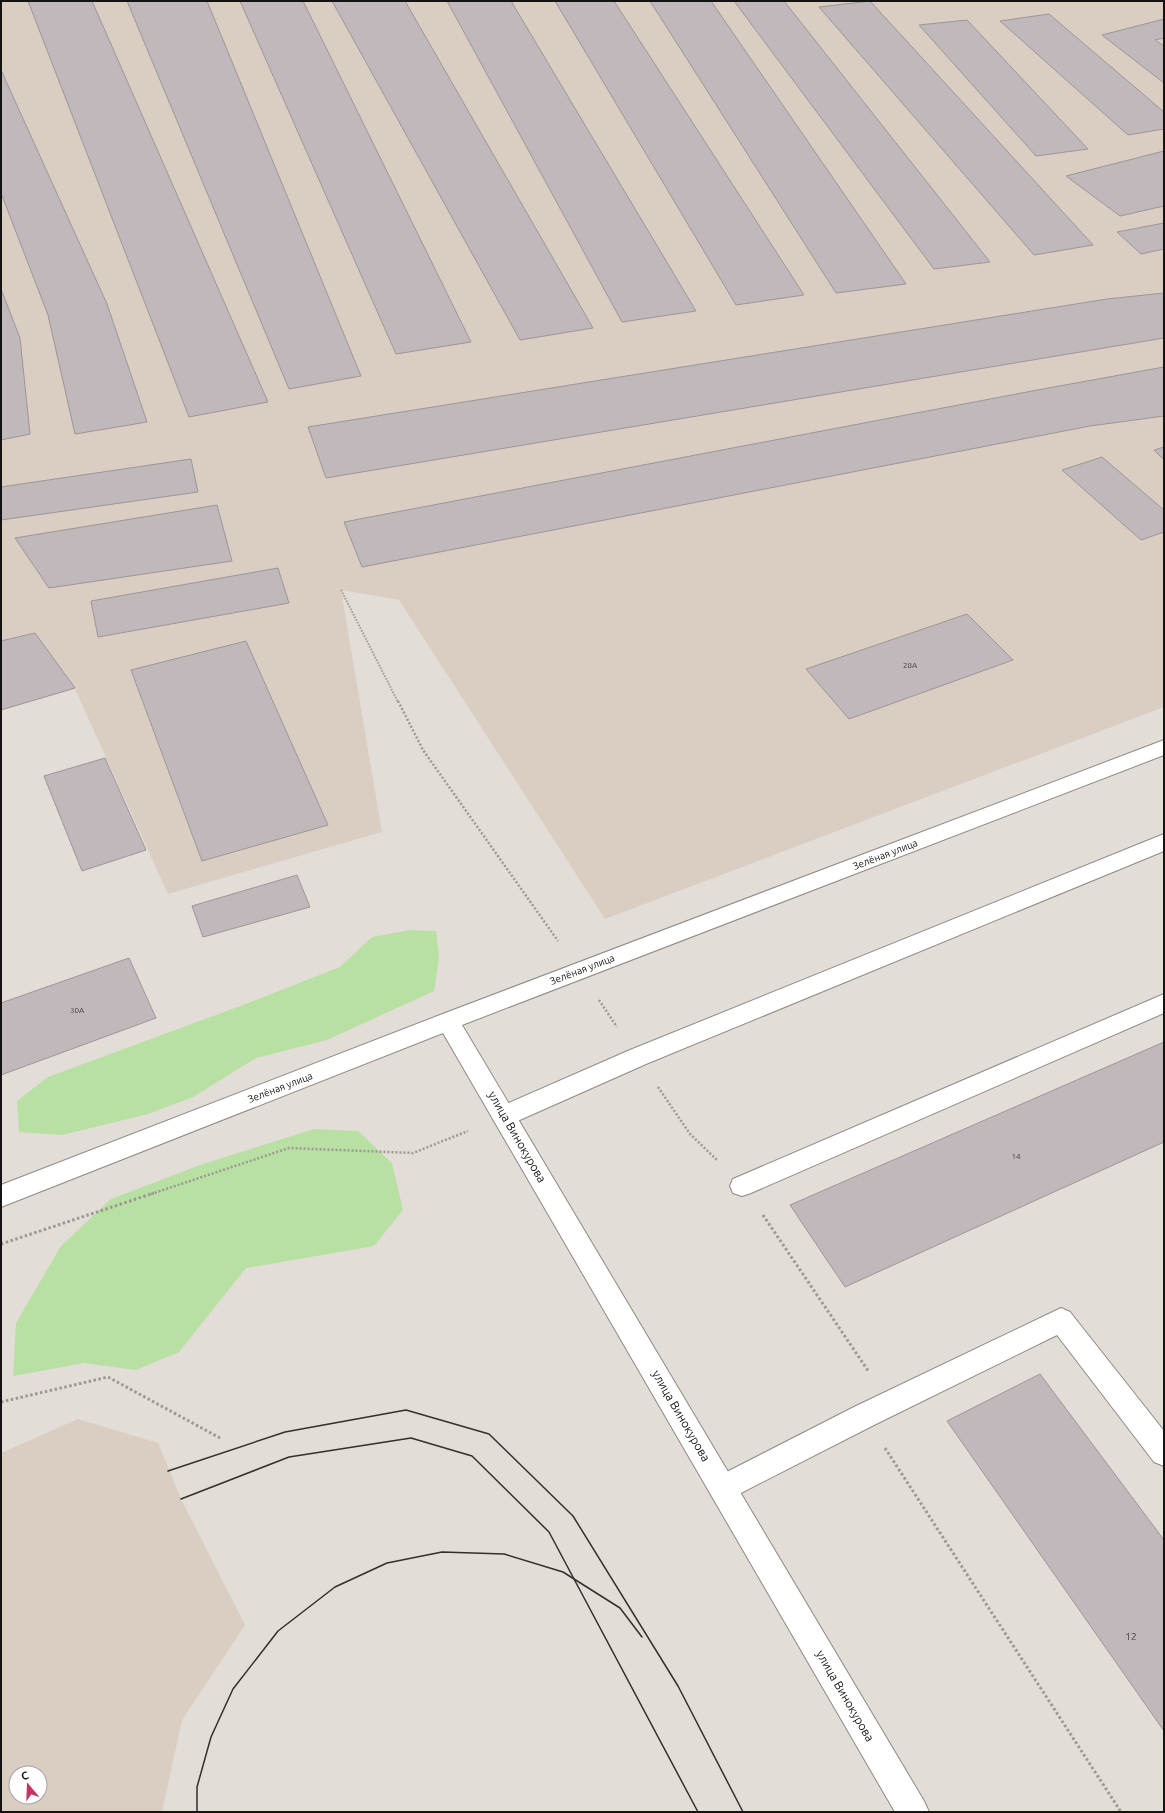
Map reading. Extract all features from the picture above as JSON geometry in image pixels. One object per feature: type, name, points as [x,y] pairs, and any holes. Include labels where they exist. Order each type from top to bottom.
[{"type":"main road","name":"Зелёная улица","points":[[1,1196],[448,1020],[1164,747]]},
{"type":"main road","points":[[504,1116],[638,1057],[1164,842]]},
{"type":"main road","points":[[742,1186],[1164,1003]]},
{"type":"main road","name":"улица Винокурова","points":[[448,1020],[913,1812]]},
{"type":"main road","points":[[723,1488],[864,1416],[1061,1320],[1164,1453]]},
{"type":"path","points":[[340,590],[423,750],[579,971]]},
{"type":"path","points":[[1,1244],[289,1148],[413,1154],[504,1116]]},
{"type":"path","points":[[742,1186],[869,1371],[864,1416],[1121,1812]]},
{"type":"path","points":[[1,1402],[108,1377],[220,1438]]},
{"type":"shaded area","points":[[1,1],[1164,1],[1164,707],[605,919],[399,600],[341,590],[382,832],[168,894],[75,689],[1,710]]},
{"type":"shaded area","points":[[78,1419],[158,1443],[181,1499],[245,1625],[182,1720],[162,1812],[1,1812],[1,1453]]},
{"type":"green space","points":[[410,930],[436,931],[439,957],[434,991],[327,1040],[256,1058],[193,1097],[148,1114],[62,1135],[19,1132],[17,1101],[48,1077],[243,1005],[340,967],[372,937]]},
{"type":"green space","points":[[314,1129],[358,1131],[392,1163],[403,1210],[374,1246],[246,1268],[179,1352],[136,1370],[84,1363],[13,1376],[16,1323],[61,1246],[111,1199],[200,1165]]},
{"type":"building","points":[[28,1],[92,1],[268,402],[189,417]]},
{"type":"building","points":[[127,1],[207,1],[361,376],[289,389]]},
{"type":"building","points":[[240,1],[303,1],[471,342],[396,354]]},
{"type":"building","points":[[332,1],[405,1],[593,328],[520,340]]},
{"type":"building","points":[[447,1],[511,1],[696,311],[622,322]]},
{"type":"building","points":[[555,1],[614,1],[804,295],[736,305]]},
{"type":"building","points":[[650,1],[711,1],[906,284],[836,293]]},
{"type":"building","points":[[734,1],[784,1],[990,262],[934,269]]},
{"type":"building","points":[[870,1],[1093,245],[1034,255],[819,7]]},
{"type":"building","points":[[1049,14],[1164,112],[1164,129],[1128,135],[1000,21]]},
{"type":"building","points":[[1164,19],[1164,38],[1155,40],[1164,46],[1164,83],[1102,35]]},
{"type":"building","points":[[967,20],[1088,149],[1036,156],[919,25]]},
{"type":"building","points":[[1,70],[107,304],[147,422],[75,434],[48,315],[1,193]]},
{"type":"building","points":[[1164,151],[1164,206],[1120,216],[1066,176]]},
{"type":"building","points":[[1164,223],[1164,249],[1141,254],[1117,232]]},
{"type":"building","points":[[1,289],[20,338],[30,434],[1,440]]},
{"type":"building","points":[[1164,293],[1164,338],[326,478],[308,427],[1107,299]]},
{"type":"building","points":[[1164,367],[1164,416],[1090,426],[362,567],[344,522],[1032,391]]},
{"type":"building","points":[[1164,447],[1164,460],[1154,450]]},
{"type":"building","points":[[1102,457],[1164,510],[1164,532],[1141,540],[1062,470]]},
{"type":"building","points":[[191,459],[198,492],[1,520],[1,487]]},
{"type":"building","points":[[217,505],[232,561],[49,588],[15,538]]},
{"type":"building","points":[[278,568],[289,603],[98,637],[91,601]]},
{"type":"building","points":[[967,614],[1013,660],[849,719],[806,669]]},
{"type":"building","points":[[35,633],[75,688],[1,710],[1,641]]},
{"type":"building","points":[[246,641],[328,825],[202,861],[131,670]]},
{"type":"building","points":[[105,758],[146,850],[82,871],[44,776]]},
{"type":"building","points":[[297,875],[310,907],[203,937],[192,906]]},
{"type":"building","points":[[129,958],[156,1018],[1,1075],[1,1003]]},
{"type":"building","points":[[1164,1042],[1164,1142],[845,1287],[790,1205]]},
{"type":"building","points":[[1040,1374],[1164,1540],[1164,1731],[947,1421]]},
{"type":"tram line","points":[[168,1471],[285,1432],[406,1410],[489,1434],[573,1516],[678,1686],[743,1812]]},
{"type":"tram line","points":[[181,1499],[289,1457],[411,1438],[472,1456],[549,1532],[574,1579]]},
{"type":"tram line","points":[[197,1812],[197,1787],[211,1737],[233,1689],[278,1631],[335,1587],[387,1563],[442,1552],[504,1554],[563,1572],[574,1579]]},
{"type":"tram line","points":[[574,1579],[620,1608],[642,1637]]},
{"type":"tram line","points":[[574,1579],[698,1812]]}]
